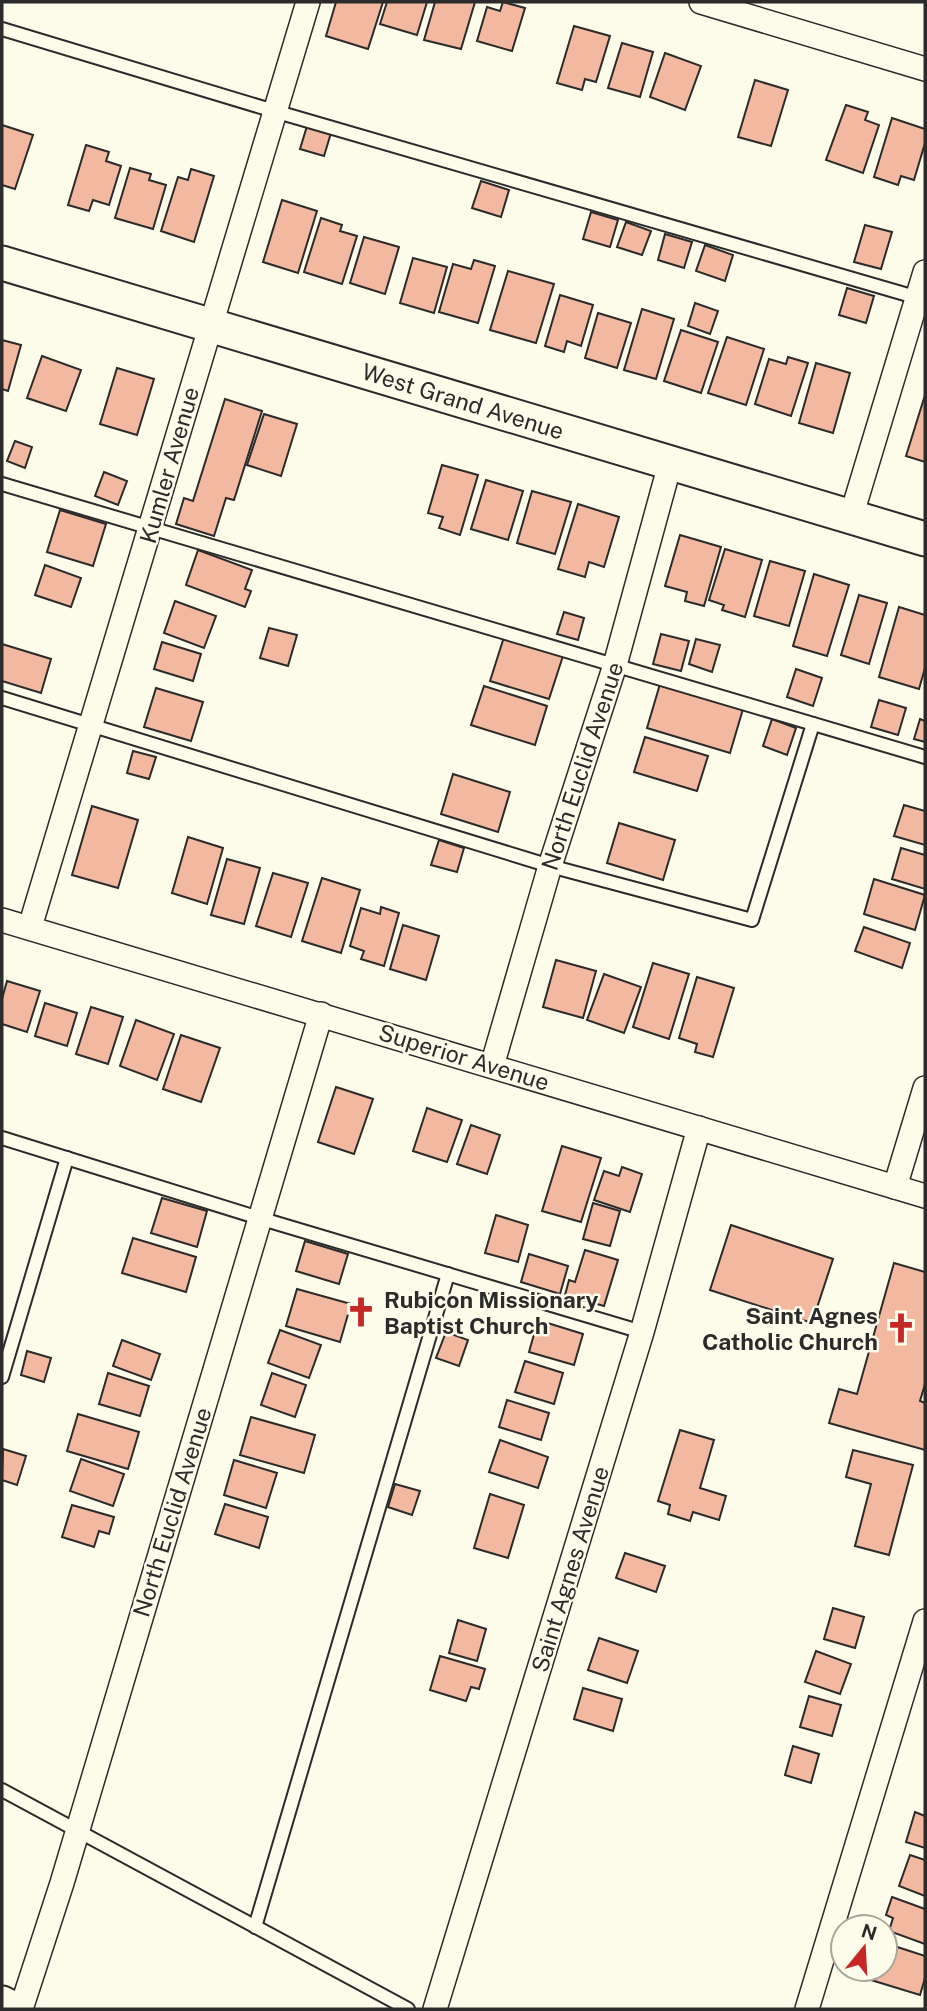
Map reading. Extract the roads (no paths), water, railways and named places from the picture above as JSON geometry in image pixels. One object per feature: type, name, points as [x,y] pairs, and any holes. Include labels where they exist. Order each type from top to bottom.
[{"type":"street","name":"Kumler Avenue","points":[[30,928],[308,2]]},
{"type":"street","points":[[701,2],[925,69]]},
{"type":"street","name":"West Grand Avenue","points":[[2,263],[925,539]]},
{"type":"street","points":[[850,517],[921,299],[925,272]]},
{"type":"street","name":"North Euclid Avenue","points":[[492,1066],[550,866],[615,665],[670,464]]},
{"type":"street","name":"Superior Avenue","points":[[2,920],[925,1196]]},
{"type":"street","name":"North Euclid Avenue","points":[[21,2009],[78,1831],[321,1014]]},
{"type":"street","points":[[895,1187],[925,1088]]},
{"type":"street","name":"Saint Agnes Avenue","points":[[435,2009],[642,1332],[699,1128]]},
{"type":"street","points":[[807,2009],[925,1621]]},
{"type":"street","points":[[2,2003],[14,2009]]},
{"type":"lane","points":[[2,29],[921,299]]},
{"type":"lane","points":[[2,484],[925,757]]},
{"type":"lane","points":[[2,698],[550,866],[752,920],[813,724]]},
{"type":"lane","points":[[2,1138],[260,1219],[642,1332]]},
{"type":"lane","points":[[2,1377],[67,1158]]},
{"type":"lane","points":[[255,1927],[448,1274]]},
{"type":"lane","points":[[2,1790],[408,2009]]},
{"type":"place","name":"Rubicon Missionary Baptist Church","points":[[361,1312]]},
{"type":"place","name":"Saint Agnes Catholic Church","points":[[901,1328]]}]
